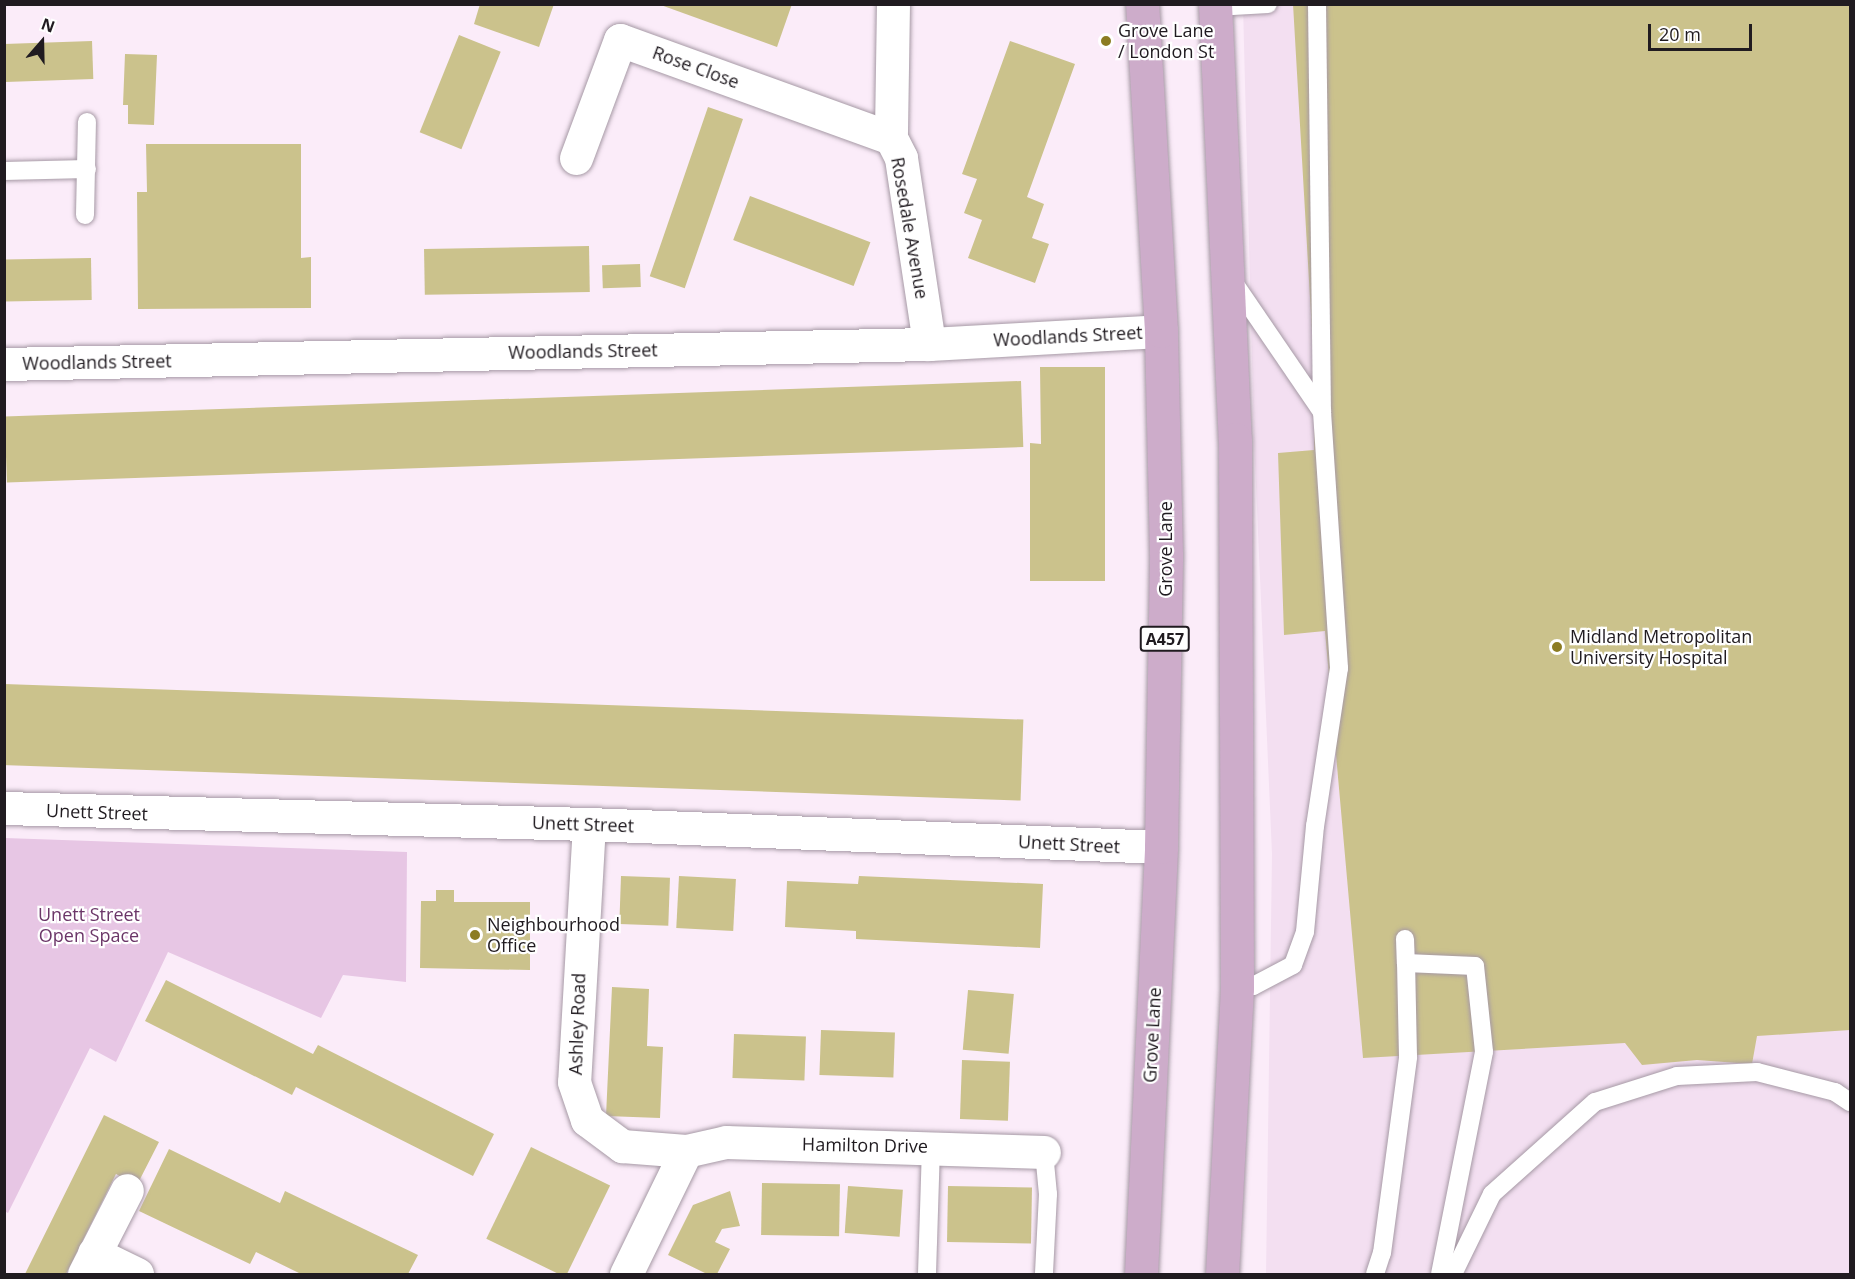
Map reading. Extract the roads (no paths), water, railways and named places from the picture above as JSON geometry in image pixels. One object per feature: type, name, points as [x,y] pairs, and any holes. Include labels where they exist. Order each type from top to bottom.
[{"type":"main road","name":"Grove Lane","points":[[1141,1275],[1161,847],[1166,554],[1161,331],[1142,4]]},
{"type":"main road","points":[[1215,6],[1231,279],[1235,439],[1236,988],[1222,1275]]},
{"type":"street","name":"Rosedale Avenue","points":[[893,4],[891,138],[901,158],[929,344]]},
{"type":"street","name":"Rose Close","points":[[576,158],[620,40],[891,138]]},
{"type":"street","name":"Woodlands Street","points":[[4,364],[929,344],[1161,331]]},
{"type":"street","name":"Unett Street","points":[[4,808],[589,824],[1161,847]]},
{"type":"street","name":"Ashley Road","points":[[589,824],[574,1082],[587,1120],[622,1146],[686,1151]]},
{"type":"street","name":"Hamilton Drive","points":[[686,1151],[726,1142],[931,1146],[1044,1152]]},
{"type":"street","points":[[626,1275],[686,1151]]},
{"type":"street","points":[[127,1190],[89,1264],[137,1275]]},
{"type":"lane","points":[[1215,6],[1268,4]]},
{"type":"lane","points":[[1236,988],[1252,986],[1293,965],[1305,932],[1315,826],[1339,668],[1322,412],[1317,4]]},
{"type":"lane","points":[[85,215],[87,122]]},
{"type":"lane","points":[[4,171],[87,169]]},
{"type":"lane","points":[[1231,279],[1322,412]]},
{"type":"lane","points":[[1375,1275],[1382,1253],[1408,1057],[1406,939]]},
{"type":"lane","points":[[1406,963],[1475,966],[1484,1052],[1440,1275]]},
{"type":"lane","points":[[1453,1275],[1492,1194],[1595,1102],[1677,1076],[1757,1072],[1835,1092],[1851,1102]]},
{"type":"lane","points":[[927,1275],[931,1146]]},
{"type":"lane","points":[[1044,1152],[1048,1194],[1044,1275]]},
{"type":"place","name":"Grove Lane / London St","points":[[1106,41]]},
{"type":"place","name":"Midland Metropolitan University Hospital","points":[[1557,647]]},
{"type":"place","name":"Neighbourhood Office","points":[[475,935]]},
{"type":"park label","name":"Unett Street Open Space","points":[[89,925]]}]
